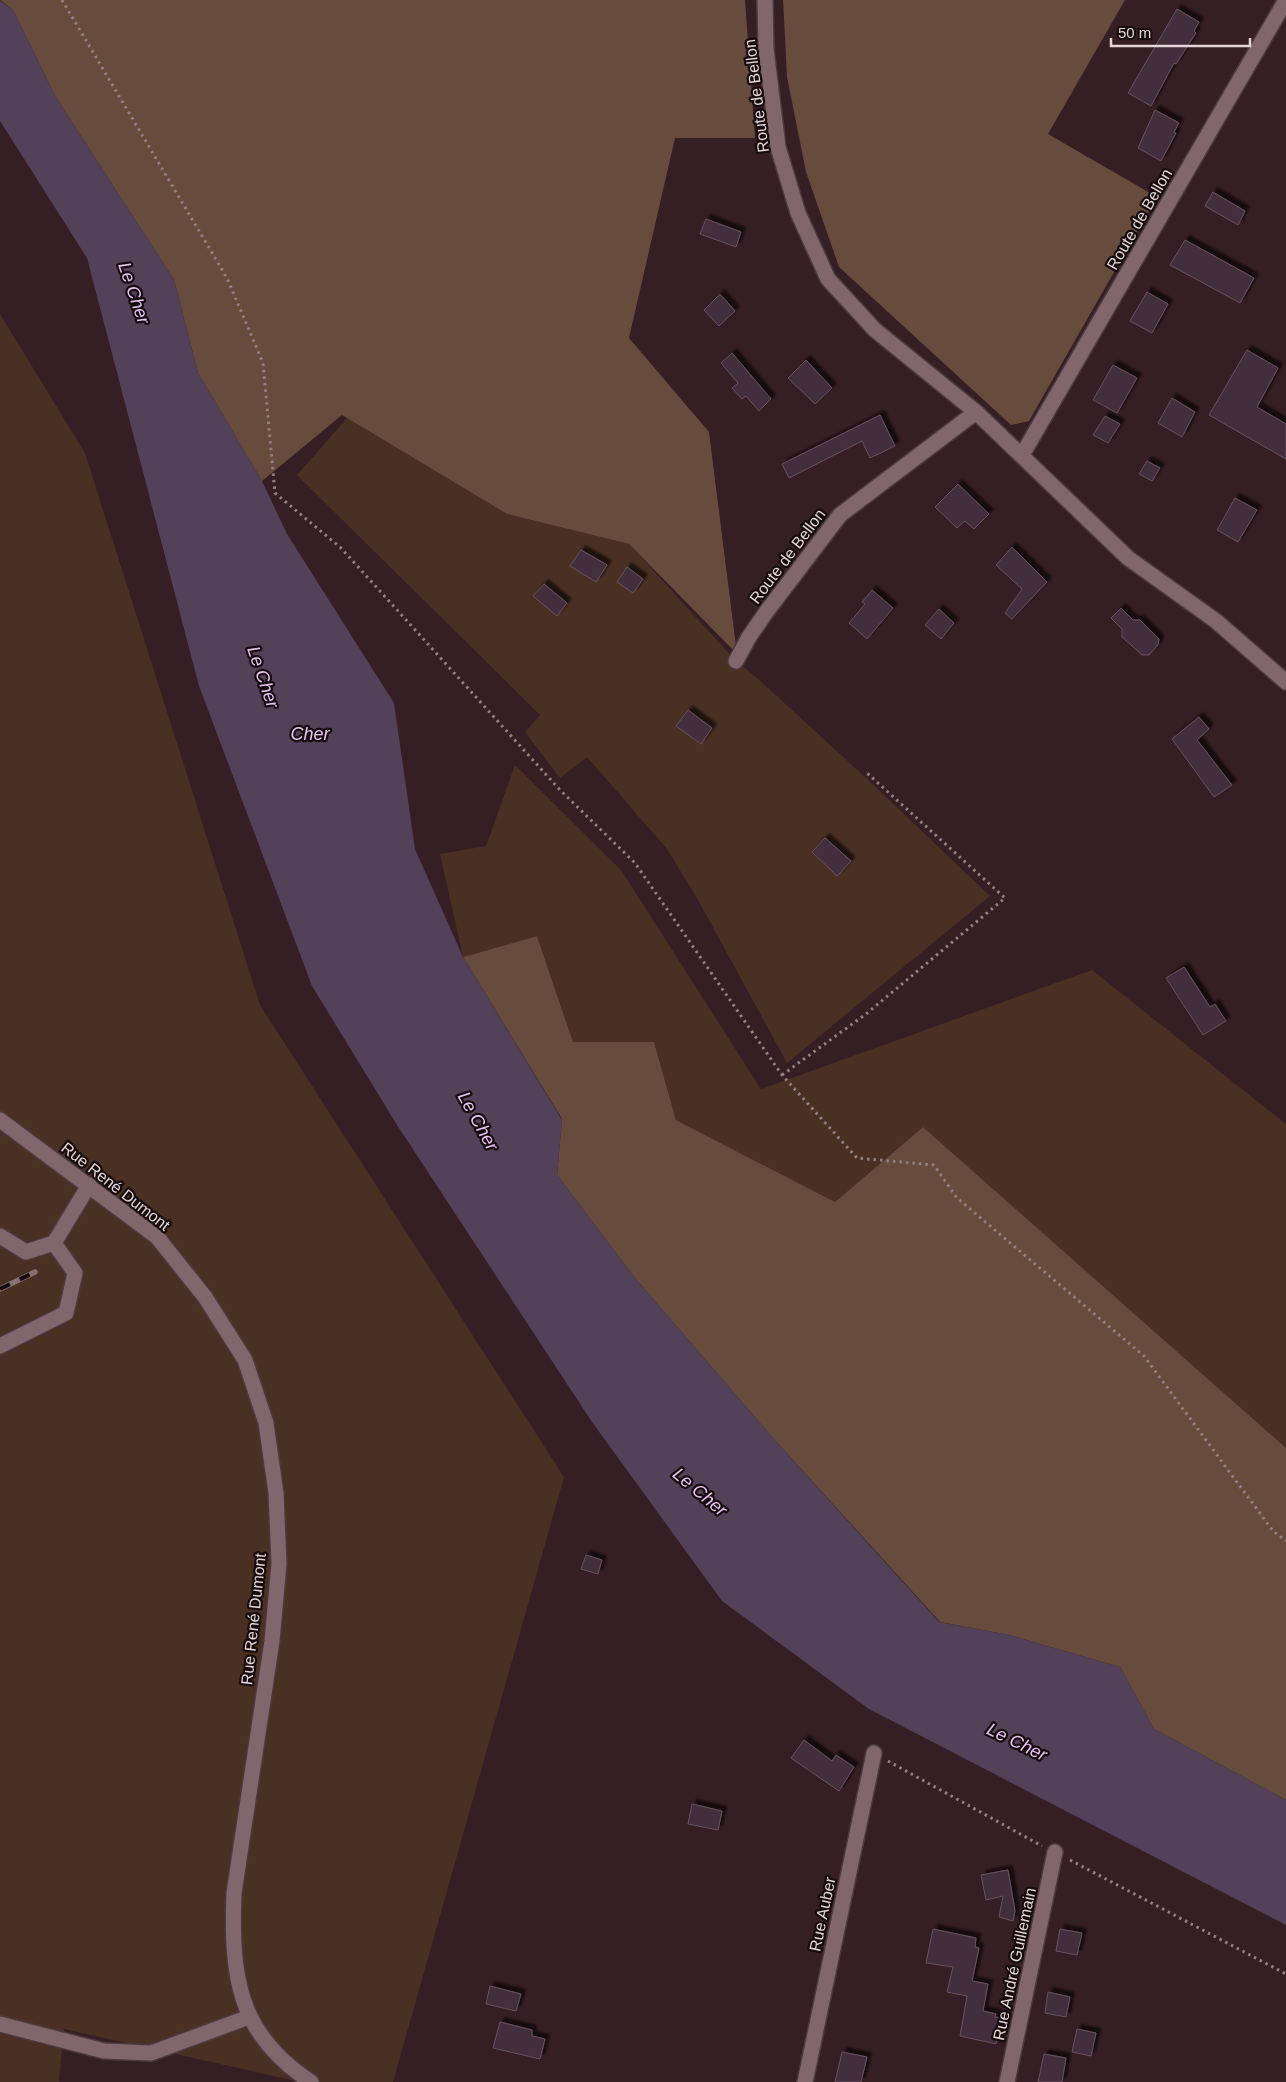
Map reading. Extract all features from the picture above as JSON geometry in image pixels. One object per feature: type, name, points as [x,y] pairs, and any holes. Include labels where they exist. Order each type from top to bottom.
[{"type":"street","name":"Route de Bellon","points":[[764,0],[766,49],[778,147],[798,213],[828,279],[874,330],[976,412],[1128,558],[1216,621],[1286,682]]},
{"type":"street","name":"Route de Bellon","points":[[1022,455],[1286,0]]},
{"type":"street","name":"Route de Bellon","points":[[736,661],[749,637],[767,611],[840,515],[976,412]]},
{"type":"street","name":"Rue René Dumont","points":[[0,1120],[157,1237],[205,1297],[244,1360],[266,1423],[276,1493],[279,1564],[272,1641],[234,1892],[232,1934],[236,1975],[248,2017],[274,2051],[292,2070],[311,2082]]},
{"type":"street","points":[[0,1236],[26,1252],[54,1243],[89,1185]]},
{"type":"street","points":[[0,1346],[66,1313],[75,1273],[54,1243]]},
{"type":"street","name":"Rue Auber","points":[[804,2082],[874,1753]]},
{"type":"street","name":"Rue André Guillemain","points":[[1008,2082],[1054,1852]]},
{"type":"street","points":[[0,2024],[104,2051],[151,2053],[248,2017]]},
{"type":"path","points":[[62,0],[227,278],[263,363],[276,493],[340,548],[560,790],[635,863],[782,1075],[857,1158],[934,1165],[957,1198],[1144,1356],[1273,1531],[1286,1541]]},
{"type":"path","points":[[782,1075],[866,1014],[1005,898],[867,773]]},
{"type":"path","points":[[874,1753],[1054,1852],[1286,1974]]},
{"type":"shaded area","points":[[0,0],[745,0],[755,138],[675,138],[629,338],[709,432],[737,654],[629,544],[507,514],[342,415],[262,481],[198,373],[174,280],[55,96],[13,10]]},
{"type":"shaded area","points":[[783,0],[1125,0],[1048,134],[1157,197],[1029,421],[1011,425],[839,267],[806,172],[787,77]]},
{"type":"shaded area","points":[[0,314],[85,453],[260,1005],[564,1477],[393,2082],[300,2082],[64,2029],[59,2082],[0,2082]]},
{"type":"shaded area","points":[[347,418],[507,514],[629,544],[736,661],[864,776],[990,896],[787,1063],[698,900],[667,849],[587,757],[560,778],[525,732],[540,715],[297,475]]},
{"type":"shaded area","points":[[515,765],[621,870],[761,1089],[1092,970],[1286,1124],[1286,1448],[923,1127],[835,1202],[676,1120],[654,1042],[573,1042],[537,936],[463,957],[440,854],[486,846]]},
{"type":"shaded area","points":[[537,936],[573,1042],[654,1042],[676,1120],[835,1202],[923,1127],[1286,1448],[1286,1800],[1154,1729],[1120,1667],[1009,1635],[940,1622],[772,1437],[634,1277],[557,1175],[562,1119],[463,957]]},
{"type":"water","name":"Cher","points":[[0,1],[13,10],[55,96],[174,280],[198,373],[262,481],[287,534],[394,703],[415,849],[463,957],[562,1120],[557,1175],[634,1277],[772,1437],[939,1622],[1009,1635],[1120,1667],[1154,1729],[1286,1800],[1286,1925],[869,1709],[722,1601],[592,1422],[397,1125],[312,986],[199,686],[87,258],[0,121]]},
{"type":"building","points":[[1177,9],[1199,22],[1194,31],[1196,33],[1176,64],[1174,63],[1151,106],[1128,93]]},
{"type":"building","points":[[1155,110],[1179,123],[1174,132],[1176,133],[1161,161],[1138,148]]},
{"type":"building","points":[[1213,192],[1245,211],[1238,225],[1205,206]]},
{"type":"building","points":[[706,219],[741,232],[736,247],[700,234]]},
{"type":"building","points":[[1185,240],[1254,278],[1240,303],[1170,265]]},
{"type":"building","points":[[1147,292],[1168,304],[1152,333],[1130,321]]},
{"type":"building","points":[[720,294],[735,311],[719,326],[704,310]]},
{"type":"building","points":[[1247,350],[1278,368],[1257,407],[1286,424],[1286,459],[1209,415]]},
{"type":"building","points":[[732,353],[771,399],[759,411],[746,396],[742,399],[732,388],[738,383],[721,363]]},
{"type":"building","points":[[806,360],[832,388],[815,404],[788,378]]},
{"type":"building","points":[[1113,365],[1137,378],[1117,413],[1093,400]]},
{"type":"building","points":[[1172,398],[1195,412],[1182,437],[1158,423]]},
{"type":"building","points":[[880,415],[895,446],[870,458],[862,441],[789,478],[782,464]]},
{"type":"building","points":[[1105,416],[1120,424],[1108,443],[1093,435]]},
{"type":"building","points":[[1147,461],[1160,468],[1152,481],[1139,474]]},
{"type":"building","points":[[958,484],[989,514],[974,529],[965,521],[957,528],[935,507]]},
{"type":"building","points":[[1235,498],[1257,510],[1238,542],[1217,530]]},
{"type":"building","points":[[1012,547],[1047,582],[1012,619],[1005,613],[1022,589],[996,565]]},
{"type":"building","points":[[581,550],[607,565],[596,582],[570,566]]},
{"type":"building","points":[[627,567],[643,579],[633,593],[617,582]]},
{"type":"building","points":[[544,584],[567,603],[557,616],[533,596]]},
{"type":"building","points":[[872,590],[893,608],[867,639],[849,623],[865,604],[862,602]]},
{"type":"building","points":[[1121,608],[1133,620],[1140,620],[1159,639],[1158,645],[1149,655],[1142,655],[1122,637],[1122,629],[1111,618]]},
{"type":"building","points":[[939,609],[954,623],[941,639],[925,625]]},
{"type":"building","points":[[688,710],[712,728],[701,744],[676,726]]},
{"type":"building","points":[[1199,717],[1209,729],[1197,740],[1232,785],[1214,797],[1172,739]]},
{"type":"building","points":[[825,838],[851,861],[837,876],[812,852]]},
{"type":"building","points":[[1184,967],[1210,1007],[1215,1004],[1226,1021],[1203,1035],[1166,978]]},
{"type":"building","points":[[586,1555],[602,1560],[598,1574],[581,1569]]},
{"type":"building","points":[[804,1740],[832,1761],[836,1755],[854,1767],[839,1791],[791,1758]]},
{"type":"building","points":[[692,1804],[722,1811],[718,1830],[688,1824]]},
{"type":"building","points":[[1008,1870],[1015,1911],[1013,1921],[999,1917],[1003,1896],[986,1900],[981,1875]]},
{"type":"building","points":[[933,1929],[976,1938],[975,1947],[979,1948],[972,1981],[988,1984],[983,2011],[996,2014],[995,2017],[1001,2018],[996,2044],[960,2036],[967,1996],[947,1992],[953,1967],[926,1963]]},
{"type":"building","points":[[1060,1929],[1082,1933],[1077,1955],[1056,1951]]},
{"type":"building","points":[[490,1986],[521,1994],[516,2011],[486,2004]]},
{"type":"building","points":[[1048,1992],[1070,1997],[1066,2017],[1045,2013]]},
{"type":"building","points":[[500,2022],[532,2030],[532,2036],[545,2039],[540,2059],[493,2048]]},
{"type":"building","points":[[1077,2029],[1096,2033],[1091,2056],[1072,2052]]},
{"type":"building","points":[[842,2052],[867,2057],[861,2082],[835,2082]]},
{"type":"building","points":[[1044,2054],[1066,2058],[1062,2082],[1038,2082]]},
{"type":"railway","points":[[0,1289],[35,1272]]},
{"type":"water label","name":"Le Cher","points":[[134,293]]},
{"type":"water label","name":"Le Cher","points":[[263,677]]},
{"type":"water label","name":"Le Cher","points":[[478,1121]]},
{"type":"water label","name":"Le Cher","points":[[700,1492]]},
{"type":"water label","name":"Le Cher","points":[[1017,1742]]}]
